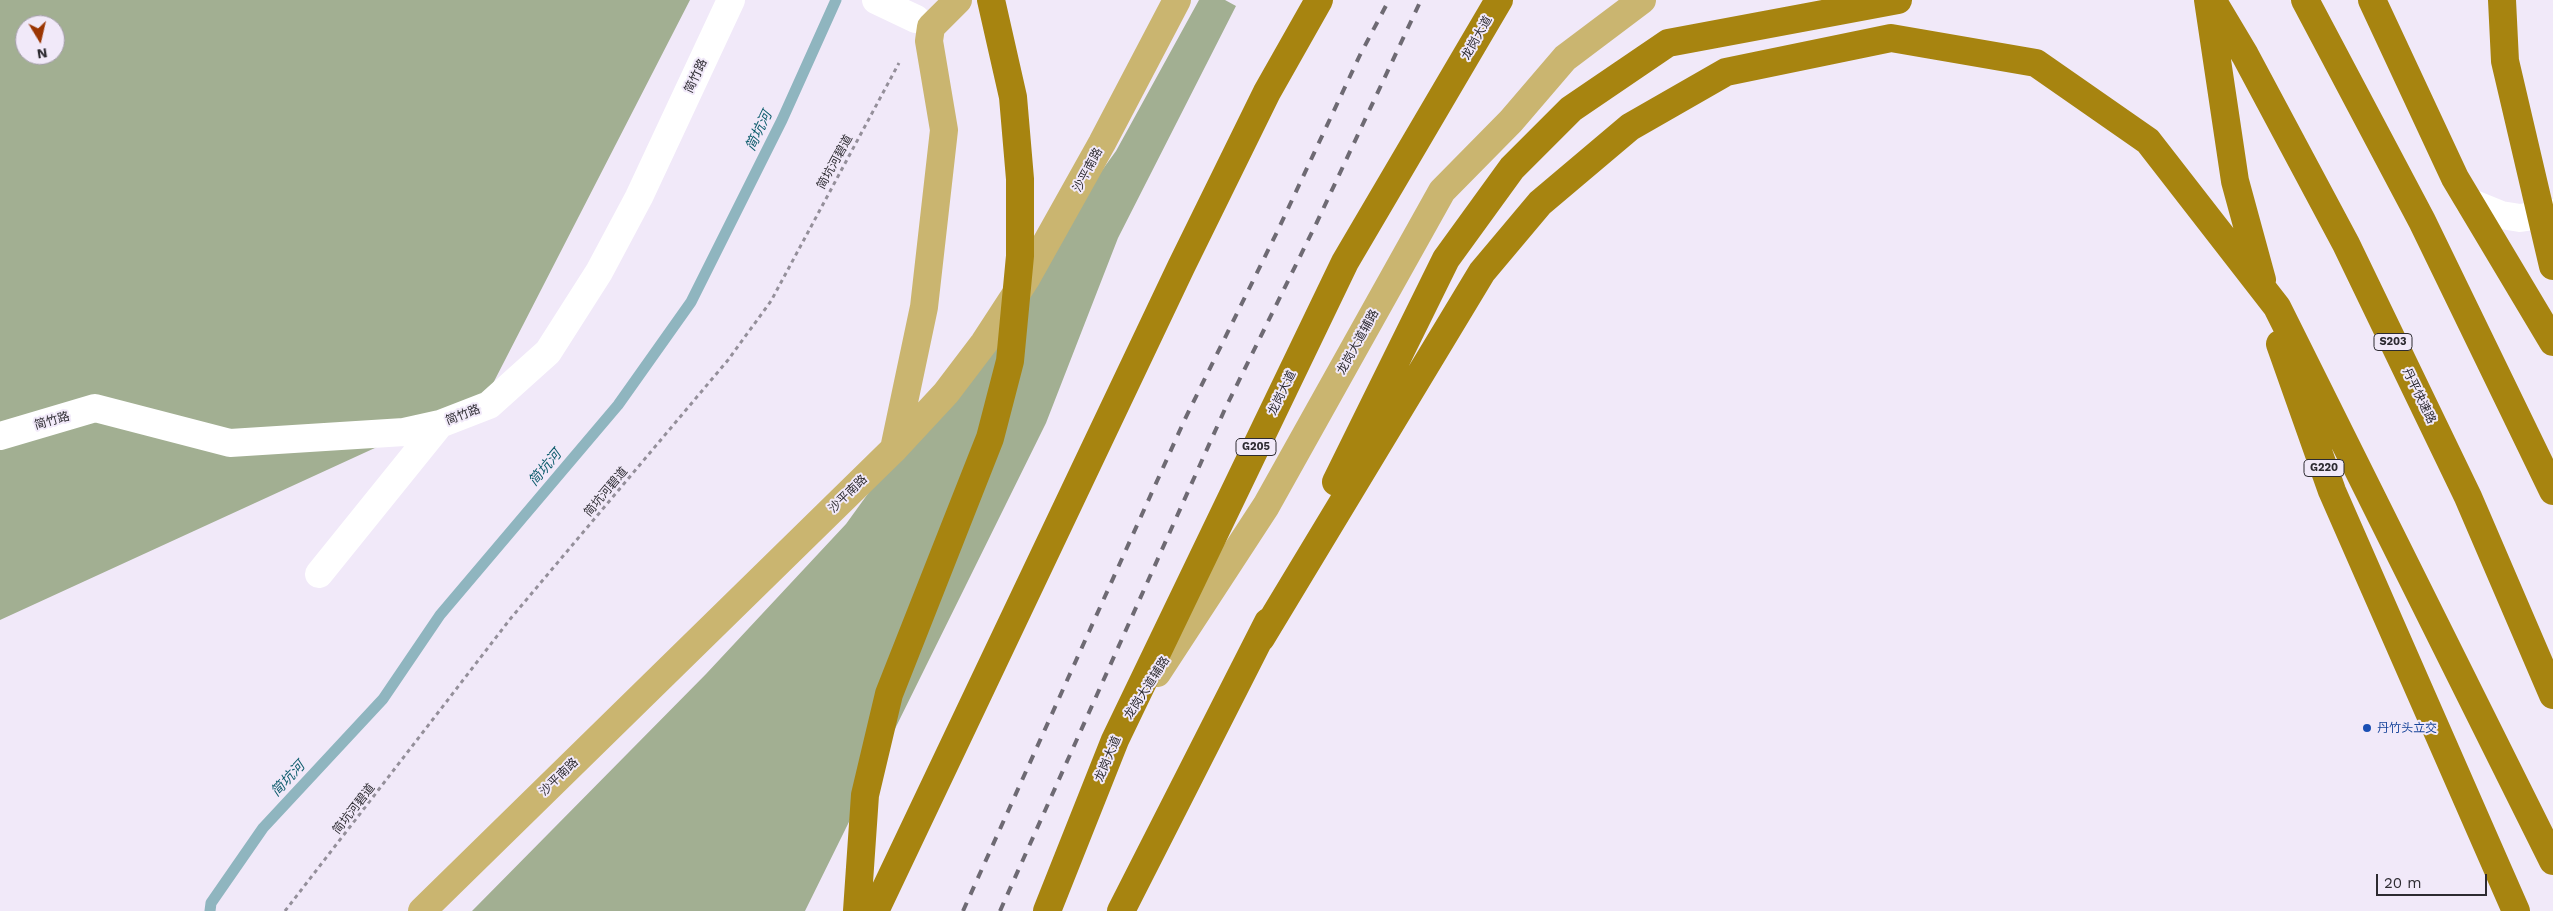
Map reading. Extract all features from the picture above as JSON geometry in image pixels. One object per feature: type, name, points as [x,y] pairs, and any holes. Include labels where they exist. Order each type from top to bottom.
[{"type":"highway","points":[[857,911],[866,795],[889,694],[990,438],[1010,361],[1017,310],[1020,256],[1020,179],[1013,97],[991,0]]},
{"type":"highway","points":[[875,911],[1185,258],[1267,92],[1319,0]]},
{"type":"highway","name":"龙岗大道","points":[[1047,911],[1122,727],[1345,262],[1499,0]]},
{"type":"highway","points":[[1121,911],[1261,638],[1446,259],[1512,168],[1571,109],[1668,43],[1898,0]]},
{"type":"highway","name":"丹平快速路","points":[[2210,0],[2245,55],[2346,244],[2468,497],[2553,695]]},
{"type":"highway","name":"G220","points":[[2210,0],[2235,181],[2284,358],[2332,491],[2516,911]]},
{"type":"highway","points":[[2305,0],[2422,221],[2553,491]]},
{"type":"highway","points":[[2372,0],[2455,178],[2553,342]]},
{"type":"highway","points":[[2502,0],[2505,61],[2553,266]]},
{"type":"highway","points":[[1261,638],[1482,272],[1540,203],[1630,127],[1726,72],[1891,38],[2036,63],[2148,141],[2276,307],[2553,860]]},
{"type":"main road","points":[[894,449],[924,307],[943,148],[944,130],[929,40],[924,23],[958,0]]},
{"type":"main road","name":"沙平南路","points":[[422,911],[894,449],[946,393],[984,343],[1027,278],[1089,168],[1177,0]]},
{"type":"main road","name":"龙岗大道辅路","points":[[1122,727],[1266,506],[1442,191],[1511,121],[1565,58],[1624,11],[1642,0]]},
{"type":"street","name":"简竹路","points":[[0,436],[95,408],[230,443],[404,432],[440,424],[489,405],[548,352],[599,272],[639,197],[731,0]]},
{"type":"street","points":[[876,0],[924,23]]},
{"type":"street","points":[[2469,202],[2501,215],[2520,218],[2553,212]]},
{"type":"street","points":[[319,574],[440,424]]},
{"type":"path","name":"简坑河碧道","points":[[285,911],[511,618],[728,360],[766,308],[901,58]]},
{"type":"green space","points":[[0,0],[690,0],[486,397],[0,620]]},
{"type":"green space","points":[[1199,0],[1225,0],[1236,6],[1118,238],[1046,423],[805,911],[472,911],[706,674],[846,524],[1116,151]]},
{"type":"waterway","name":"简坑河","points":[[210,911],[211,903],[263,828],[383,699],[440,615],[618,405],[691,302],[782,120],[836,0]]},
{"type":"railway","points":[[963,911],[1185,419],[1278,230],[1360,55],[1389,0]]},
{"type":"railway","points":[[1000,911],[1225,409],[1317,222],[1421,0]]},
{"type":"place","name":"丹竹头立交","points":[[2367,728]]}]
